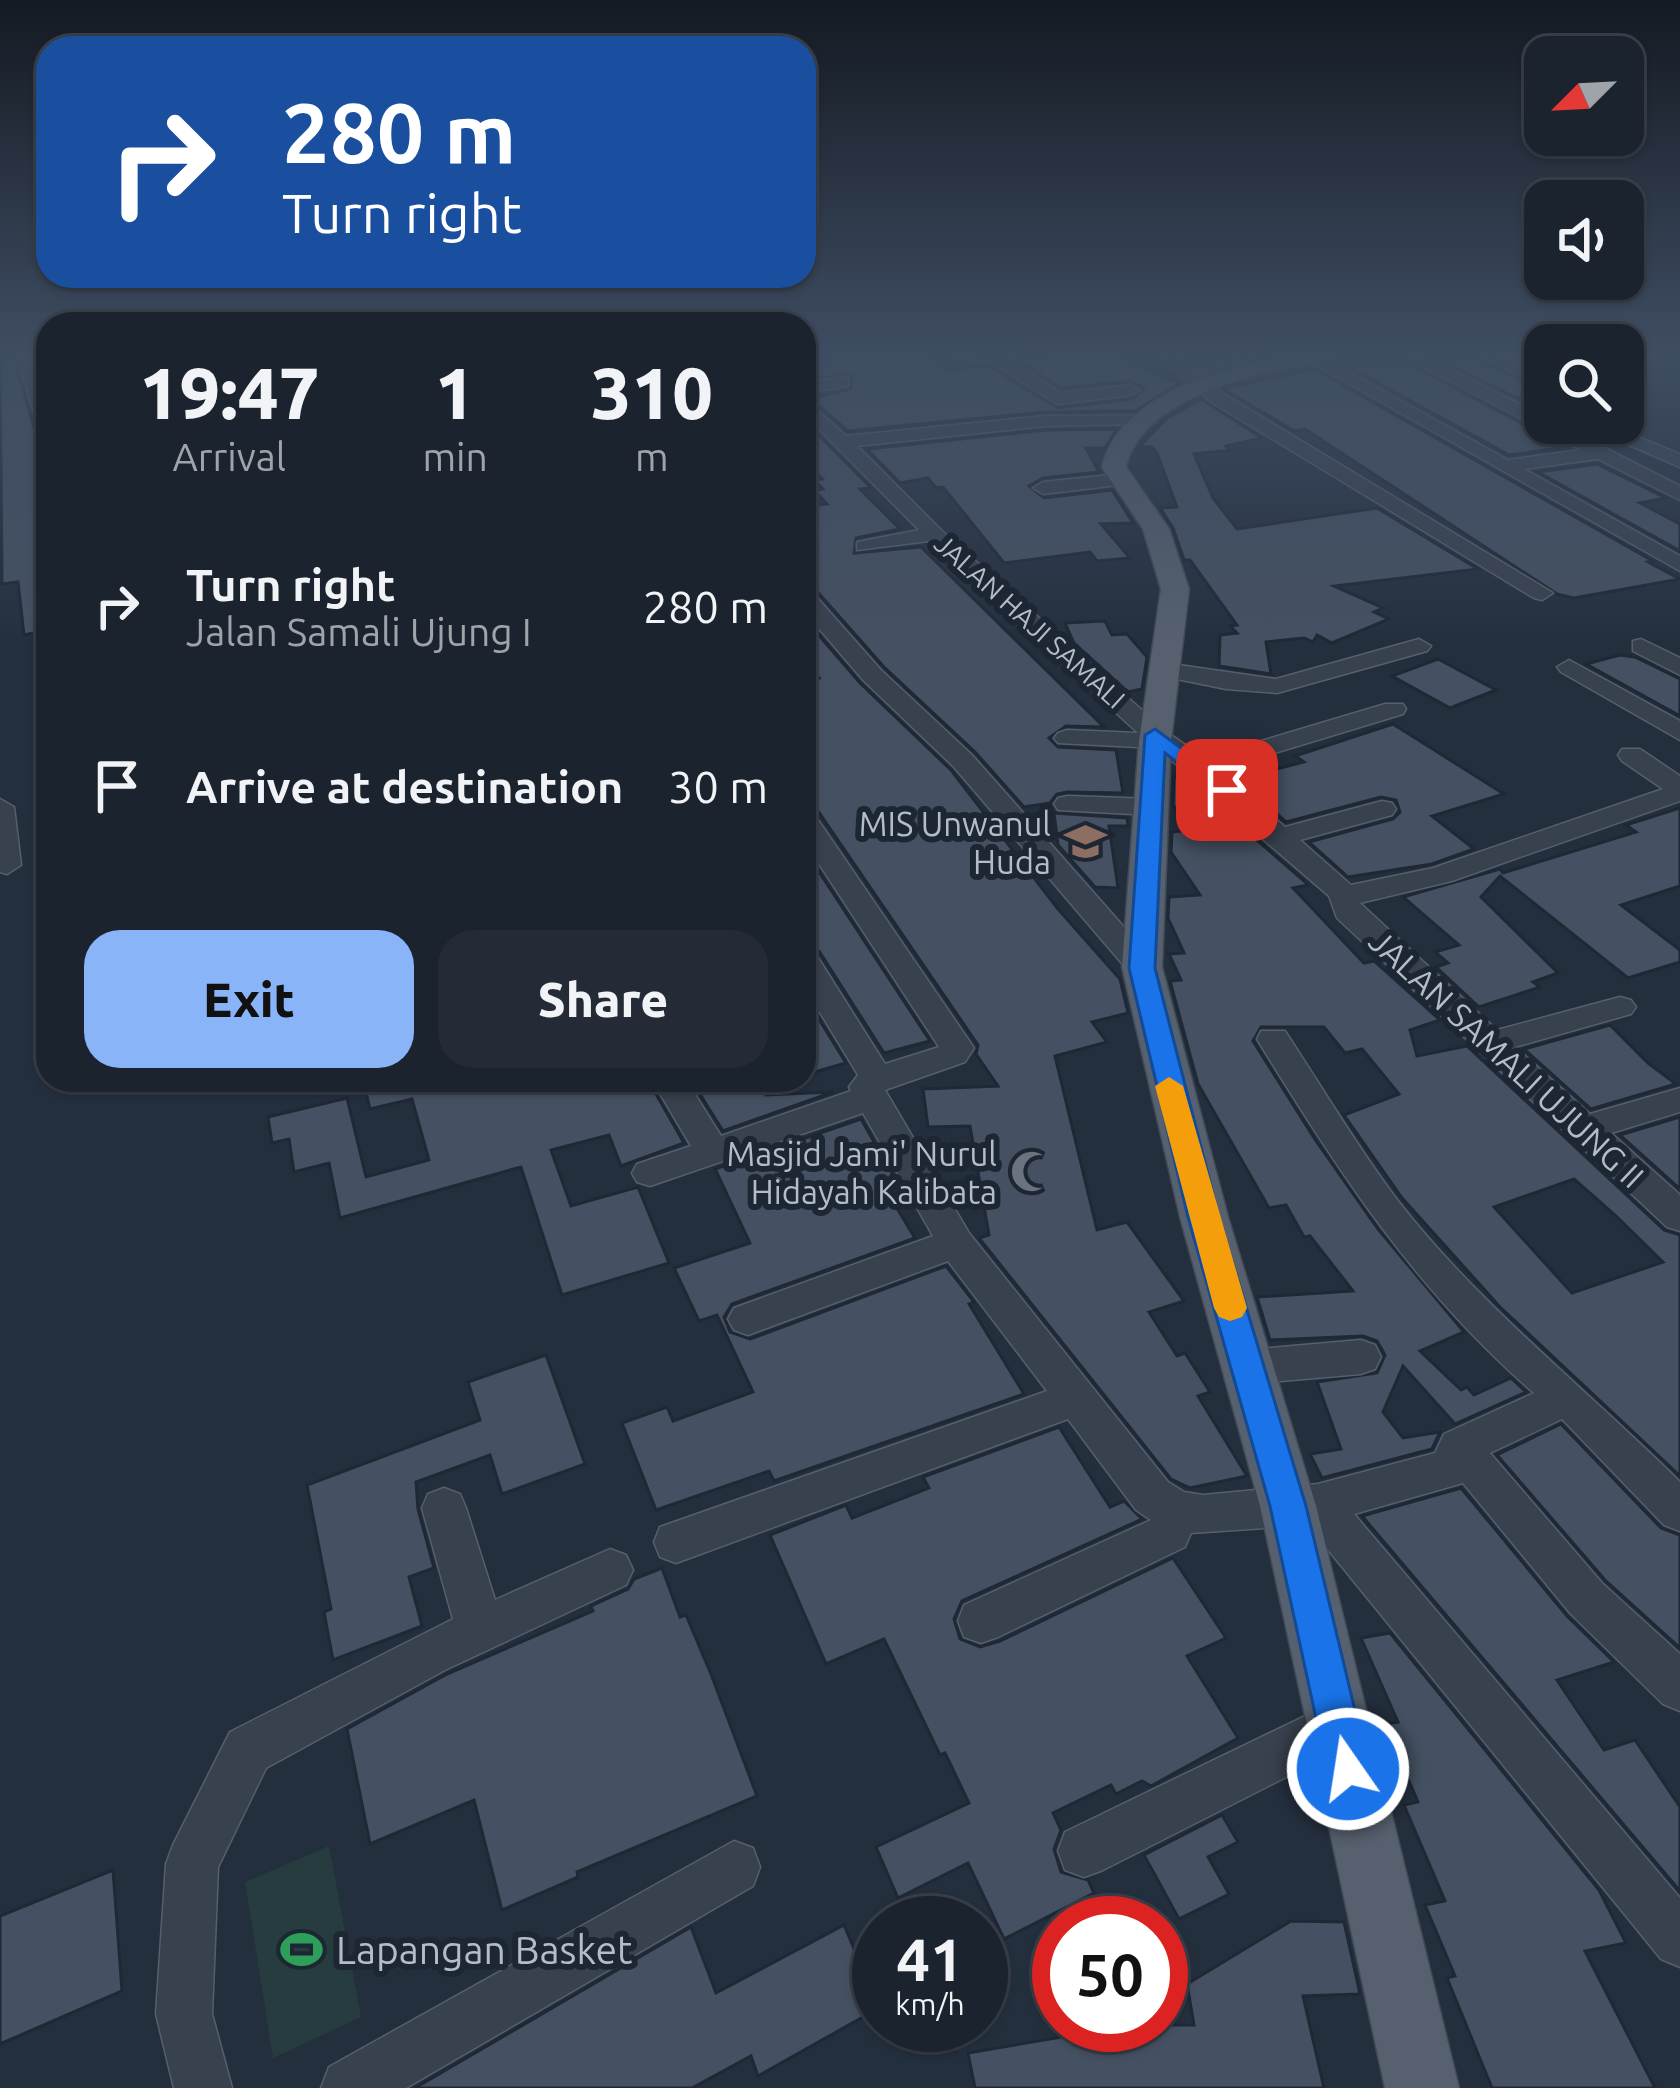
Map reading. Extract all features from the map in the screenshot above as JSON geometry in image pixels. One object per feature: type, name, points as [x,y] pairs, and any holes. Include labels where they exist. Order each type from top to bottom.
[{"type":"main road","points":[[1122,448],[1114,458],[1120,480],[1156,529],[1174,583],[1165,670],[1170,748],[1151,807],[1142,968],[1163,1065],[1247,1367],[1303,1505],[1338,1726],[1422,2088]]},
{"type":"street","name":"JALAN HAJI SAMALI","points":[[848,448],[934,534],[1170,748],[1281,837]]},
{"type":"street","points":[[1306,448],[1542,592]]},
{"type":"street","points":[[1475,448],[1680,566]]},
{"type":"street","points":[[1592,448],[1680,494]]},
{"type":"street","points":[[1649,448],[1680,461]]},
{"type":"street","points":[[1507,466],[1601,453]]},
{"type":"street","points":[[1043,488],[1120,480]]},
{"type":"street","points":[[865,546],[934,534]]},
{"type":"street","points":[[816,611],[872,675],[963,761],[1142,968]]},
{"type":"street","points":[[1165,670],[1277,686],[1419,646]]},
{"type":"street","points":[[1641,646],[1680,668]]},
{"type":"street","points":[[1569,667],[1680,732]]},
{"type":"street","points":[[1067,738],[1170,748],[1394,709]]},
{"type":"street","points":[[1630,755],[1680,790]]},
{"type":"street","points":[[1343,893],[1360,894],[1442,875],[1680,790]]},
{"type":"street","points":[[1067,804],[1151,807]]},
{"type":"street","points":[[0,807],[7,865]]},
{"type":"street","points":[[1281,837],[1382,809]]},
{"type":"street","name":"JALAN SAMALI UJUNG II","points":[[1281,837],[1343,893],[1348,912],[1680,1216]]},
{"type":"street","points":[[650,1172],[874,1088],[953,1054],[957,1048],[816,838]]},
{"type":"street","points":[[816,982],[956,1244],[1152,1496],[1176,1510],[1203,1515],[1303,1505],[1451,1468],[1460,1447],[1567,1397]]},
{"type":"street","points":[[1489,1043],[1620,1007]]},
{"type":"street","points":[[1273,1039],[1386,1212],[1506,1345],[1567,1397],[1680,1511]]},
{"type":"street","points":[[676,1092],[712,1151]]},
{"type":"street","points":[[1582,1130],[1680,1100]]},
{"type":"street","points":[[748,1319],[956,1244]]},
{"type":"street","points":[[1247,1367],[1361,1358]]},
{"type":"street","points":[[676,1542],[890,1469],[1074,1399]]},
{"type":"street","points":[[1460,1447],[1586,1598],[1680,1688]]},
{"type":"street","points":[[1303,1505],[1680,1940]]},
{"type":"street","points":[[444,1508],[480,1629]]},
{"type":"street","points":[[981,1622],[1169,1534],[1176,1510]]},
{"type":"street","points":[[203,2088],[184,2014],[192,1864],[248,1750],[480,1629],[610,1570]]},
{"type":"street","points":[[1084,1851],[1338,1726]]},
{"type":"street","points":[[350,2088],[734,1867]]},
{"type":"green space","name":"Lapangan Basket","points":[[329,1846],[361,2017],[273,2058],[245,1882]]},
{"type":"building","points":[[1,448],[36,448],[36,632],[24,635],[18,582],[2,584]]},
{"type":"building","points":[[816,448],[832,448],[871,488],[860,489],[900,529],[856,538],[854,553],[921,547],[1104,727],[1066,726],[1049,738],[1058,747],[1116,750],[1123,793],[1067,792],[1057,794],[1050,803],[1024,807],[975,752],[884,667],[816,590],[816,505],[827,504],[816,492],[823,489],[816,480],[822,479],[816,473]]},
{"type":"building","points":[[1086,448],[1099,472],[1043,478],[1029,486],[1044,498],[1112,490],[1133,523],[1101,524],[1130,558],[1097,561],[1090,552],[1004,563],[943,487],[936,488],[928,478],[900,483],[867,449]]},
{"type":"building","points":[[1153,448],[1228,448],[1194,454],[1213,498],[1237,529],[1377,508],[1478,569],[1334,586],[1383,608],[1374,612],[1389,619],[1332,643],[1317,635],[1313,642],[1304,638],[1266,642],[1271,674],[1219,666],[1220,635],[1237,633],[1230,626],[1237,625],[1190,560],[1184,560],[1160,508],[1177,507]]},
{"type":"building","points":[[1335,448],[1454,448],[1680,579],[1574,598],[1557,594]]},
{"type":"building","points":[[1497,448],[1557,448],[1509,455]]},
{"type":"building","points":[[1597,464],[1666,498],[1640,503],[1680,524],[1680,551],[1538,472]]},
{"type":"building","points":[[1105,621],[1112,635],[1127,634],[1147,657],[1142,689],[1128,692],[1074,643],[1065,623]]},
{"type":"building","points":[[816,632],[860,683],[951,770],[1058,909],[1120,979],[1128,1013],[1092,1022],[1107,1042],[1055,1056],[1097,1230],[1127,1222],[1184,1301],[1149,1312],[1177,1356],[1185,1353],[1210,1392],[1198,1396],[1247,1476],[1190,1488],[1171,1479],[979,1238],[989,1235],[970,1126],[928,1127],[923,1089],[998,1086],[976,1054],[978,1045],[816,811]]},
{"type":"building","points":[[1620,655],[1635,657],[1680,679],[1680,716],[1586,664]]},
{"type":"building","points":[[1438,659],[1496,690],[1450,708],[1392,676]]},
{"type":"building","points":[[1393,724],[1504,794],[1432,816],[1474,849],[1432,864],[1348,877],[1309,842],[1393,819],[1400,812],[1396,800],[1381,797],[1286,822],[1237,779],[1304,762],[1295,756]]},
{"type":"building","points":[[1183,776],[1303,880],[1308,885],[1293,888],[1364,963],[1374,961],[1440,1020],[1410,1030],[1417,1056],[1467,1046],[1664,1230],[1680,1235],[1680,1476],[1500,1307],[1402,1198],[1344,1115],[1399,1094],[1362,1049],[1345,1053],[1324,1027],[1261,1027],[1253,1041],[1314,1138],[1378,1229],[1464,1332],[1420,1351],[1461,1390],[1467,1387],[1474,1395],[1511,1378],[1526,1392],[1455,1424],[1403,1366],[1383,1412],[1403,1438],[1440,1432],[1432,1449],[1322,1478],[1310,1454],[1341,1449],[1317,1382],[1377,1373],[1385,1355],[1377,1341],[1363,1336],[1270,1340],[1257,1297],[1353,1291],[1310,1236],[1304,1237],[1286,1205],[1269,1208],[1198,1084],[1170,981],[1181,980],[1169,954],[1184,953],[1168,918],[1169,897],[1200,895],[1171,852],[1172,832],[1189,830],[1173,805],[1174,777]],"holes":[[[1574,1179],[1663,1262],[1572,1293],[1494,1207]]]},
{"type":"building","points":[[1680,808],[1680,886],[1621,905],[1680,950],[1680,962],[1628,978],[1500,876],[1481,897],[1558,973],[1533,982],[1540,987],[1479,1007],[1436,967],[1448,963],[1435,952],[1459,945],[1403,897],[1500,869],[1503,873],[1636,832],[1626,825]]},
{"type":"building","name":"MIS Unwanul Huda","points":[[1054,813],[1127,818],[1128,826],[1109,826],[1118,888],[1095,887],[1058,845]]},
{"type":"building","points":[[816,867],[930,1041],[884,1053],[819,951]]},
{"type":"building","points":[[816,1014],[846,1063],[816,1072]]},
{"type":"building","points":[[1610,1025],[1676,1084],[1591,1109],[1524,1049]]},
{"type":"building","points":[[366,1092],[655,1092],[684,1143],[621,1166],[609,1135],[551,1150],[571,1206],[638,1187],[669,1263],[562,1295],[521,1167],[340,1218],[329,1163],[294,1172],[289,1139],[272,1143],[268,1117],[347,1098],[366,1177],[429,1160],[412,1099],[370,1109]]},
{"type":"building","points":[[699,1092],[833,1092],[723,1131]]},
{"type":"building","points":[[1680,1117],[1680,1188],[1679,1188],[1620,1135]]},
{"type":"building","points":[[861,1119],[902,1191],[889,1195],[915,1238],[732,1304],[724,1317],[730,1332],[750,1339],[946,1266],[974,1302],[969,1304],[1024,1394],[774,1481],[769,1471],[656,1510],[622,1423],[667,1407],[673,1421],[753,1392],[717,1315],[699,1321],[674,1268],[750,1243],[715,1169]]},
{"type":"building","points":[[546,1355],[585,1464],[502,1494],[490,1455],[416,1482],[434,1568],[409,1577],[422,1626],[333,1660],[324,1612],[331,1609],[307,1485],[480,1420],[468,1382]]},
{"type":"building","points":[[1561,1424],[1661,1528],[1680,1535],[1680,1648],[1605,1580],[1497,1455]]},
{"type":"building","points":[[1059,1427],[1110,1507],[1124,1501],[1142,1519],[962,1601],[954,1619],[960,1639],[980,1647],[1000,1641],[1173,1558],[1226,1638],[1187,1656],[1238,1738],[1151,1786],[1142,1781],[1116,1794],[1111,1785],[1053,1813],[1061,1830],[1054,1849],[1061,1872],[1088,1880],[1094,1893],[1032,1896],[1032,1925],[1008,1937],[1008,1896],[984,1896],[968,1863],[897,1896],[876,1847],[969,1803],[945,1753],[940,1755],[884,1639],[826,1664],[770,1535],[846,1505],[852,1518],[929,1488],[923,1477]]},
{"type":"building","points":[[1461,1488],[1567,1616],[1614,1662],[1557,1680],[1604,1750],[1635,1740],[1680,1807],[1680,1891],[1362,1516]]},
{"type":"building","points":[[662,1568],[680,1617],[686,1615],[711,1674],[757,1796],[577,1872],[578,1877],[502,1910],[474,1800],[370,1844],[347,1729],[447,1674],[593,1611],[591,1606],[628,1589],[634,1579]]},
{"type":"building","points":[[1390,1633],[1599,1890],[1626,1943],[1585,1951],[1655,2088],[1492,2088],[1447,1978],[1455,1976],[1425,1905],[1445,1901],[1404,1805],[1418,1802],[1398,1756],[1383,1759],[1375,1726],[1398,1722],[1361,1638]]},
{"type":"building","points":[[1222,1815],[1238,1842],[1208,1857],[1229,1894],[1188,1914],[1188,1896],[1166,1896],[1144,1855]]},
{"type":"building","points":[[113,1870],[122,1991],[0,2044],[0,1916]]},
{"type":"building","points":[[1291,1921],[1344,1922],[1360,1994],[1303,1996],[1324,2088],[975,2088],[968,2053],[1008,2052],[1008,2046],[1032,2042],[1032,2052],[1188,2052],[1188,2025],[1194,2025],[1188,1983]]},
{"type":"building","points":[[844,1925],[852,1944],[852,2023],[758,2076],[751,2056],[692,2088],[415,2088],[691,1927],[716,1993]]},
{"type":"slow traffic","points":[[1169,1086],[1230,1308]]},
{"type":"place","name":"MIS Unwanul Huda","points":[[1085,842]]},
{"type":"place","name":"Masjid Jami' Nurul Hidayah Kalibata","points":[[1031,1172]]},
{"type":"place","name":"Lapangan Basket","points":[[302,1949]]},
{"type":"route","points":[[1227,790],[1155,735],[1142,968],[1204,1217],[1288,1506],[1348,1769]]}]
